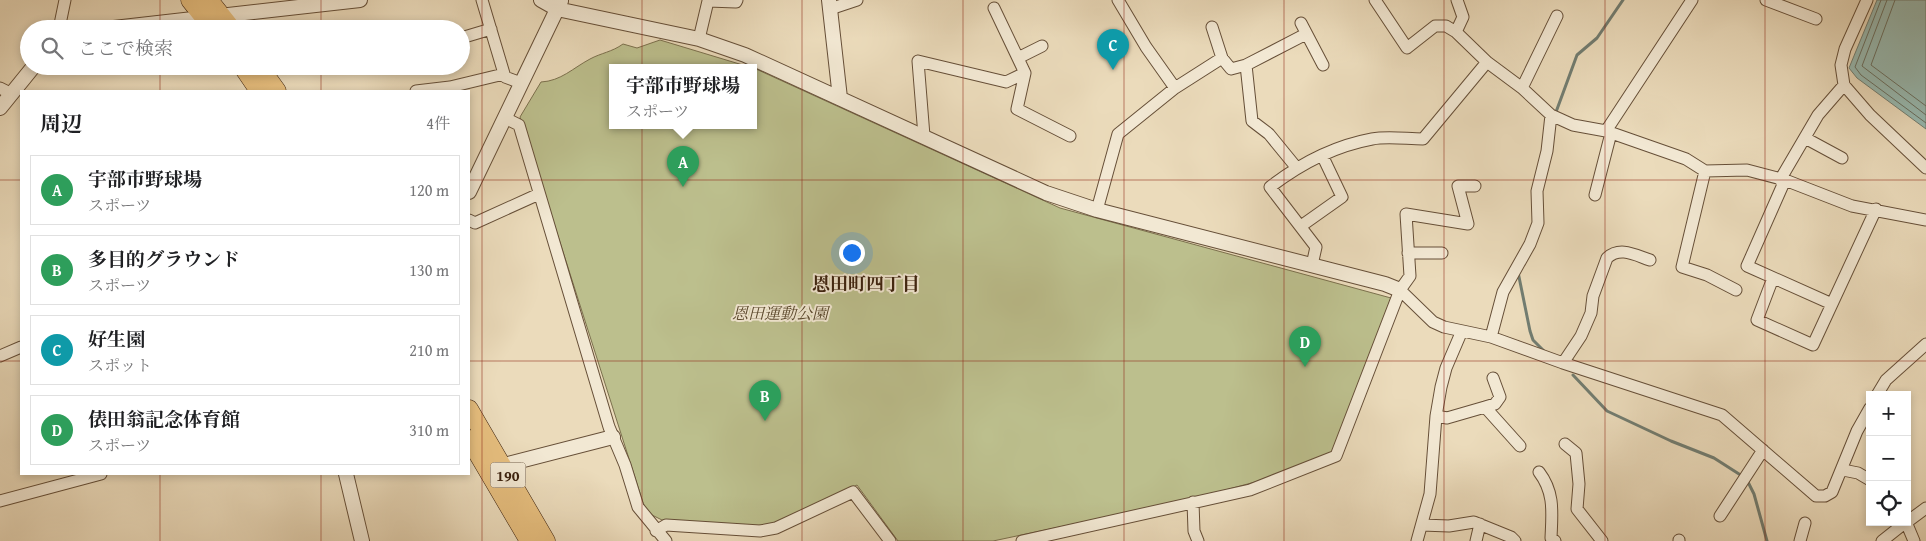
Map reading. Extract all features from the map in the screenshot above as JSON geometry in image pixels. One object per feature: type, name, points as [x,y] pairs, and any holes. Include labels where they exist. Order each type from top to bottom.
[{"type":"highway","points":[[190,0],[214,20]]},
{"type":"highway","points":[[209,0],[217,20]]},
{"type":"highway","points":[[248,75],[258,90]]},
{"type":"highway","points":[[265,75],[276,90]]},
{"type":"highway","name":"190","points":[[470,411],[528,541]]},
{"type":"highway","name":"190","points":[[470,440],[494,467],[546,541]]},
{"type":"street","points":[[61,20],[65,0]]},
{"type":"street","points":[[237,20],[360,0]]},
{"type":"street","points":[[482,0],[505,78],[521,83]]},
{"type":"street","points":[[541,0],[699,39],[745,55],[1046,193],[1097,210],[1385,284],[1400,290],[1433,322],[1461,332],[1491,337],[1563,364],[1722,415],[1816,496],[1825,496],[1832,492],[1843,470],[1857,431],[1866,415]]},
{"type":"street","points":[[699,39],[708,0],[736,2],[737,0]]},
{"type":"street","points":[[840,98],[830,4],[858,0]]},
{"type":"street","points":[[1118,0],[1141,39],[1175,88]]},
{"type":"street","points":[[1375,0],[1407,48],[1435,26],[1446,26],[1456,32],[1488,62],[1522,88],[1551,115],[1573,125],[1609,132],[1686,159],[1706,171],[1747,170],[1783,180],[1852,206],[1876,209],[1926,220]]},
{"type":"street","points":[[1456,32],[1463,17],[1457,0]]},
{"type":"street","points":[[1595,195],[1609,132],[1692,0]]},
{"type":"street","points":[[1766,0],[1816,18]]},
{"type":"street","points":[[1867,0],[1845,49],[1841,64],[1844,85],[1870,115],[1926,168]]},
{"type":"street","points":[[470,190],[559,4]]},
{"type":"street","points":[[994,8],[1025,73],[1017,110],[1070,136]]},
{"type":"street","points":[[1522,88],[1557,16]]},
{"type":"street","points":[[1301,23],[1323,65]]},
{"type":"street","points":[[1212,27],[1222,58],[1231,69],[1246,65],[1306,34]]},
{"type":"street","points":[[470,35],[491,29]]},
{"type":"street","points":[[1018,58],[1042,46]]},
{"type":"street","points":[[1097,210],[1118,134],[1175,88],[1222,58]]},
{"type":"street","points":[[924,136],[918,61],[1006,82],[1025,73]]},
{"type":"street","points":[[1312,265],[1316,247],[1270,187],[1296,167],[1322,155],[1372,139],[1423,139],[1488,62]]},
{"type":"street","points":[[1246,65],[1252,120],[1269,134],[1296,167]]},
{"type":"street","points":[[424,90],[450,87],[504,74]]},
{"type":"street","points":[[0,108],[6,91],[24,75]]},
{"type":"street","points":[[1832,304],[1747,266],[1783,180],[1805,138],[1818,115],[1844,85]]},
{"type":"street","points":[[1491,337],[1503,292],[1530,244],[1538,223],[1537,191],[1547,151],[1551,115]]},
{"type":"street","points":[[505,118],[519,125],[613,437],[625,466],[638,507],[666,541]]},
{"type":"street","points":[[1805,138],[1842,158]]},
{"type":"street","points":[[1301,226],[1342,197],[1322,155]]},
{"type":"street","points":[[1706,171],[1682,267],[1707,275],[1736,290]]},
{"type":"street","points":[[1022,541],[1071,536],[1193,502],[1250,490],[1336,456],[1400,290],[1410,276],[1406,214],[1468,224],[1458,186],[1475,186]]},
{"type":"street","points":[[470,220],[475,223],[539,194]]},
{"type":"street","points":[[1773,278],[1757,320],[1814,345],[1876,209]]},
{"type":"street","points":[[1563,364],[1581,336],[1591,313],[1593,296],[1607,258],[1626,245],[1650,260]]},
{"type":"street","points":[[1408,253],[1442,253]]},
{"type":"street","points":[[1417,541],[1430,486],[1436,416],[1446,368],[1461,332]]},
{"type":"street","points":[[1879,391],[1886,380],[1926,344]]},
{"type":"street","points":[[0,356],[20,347]]},
{"type":"street","points":[[1436,416],[1447,418],[1495,404],[1500,397],[1493,378]]},
{"type":"street","points":[[1485,407],[1520,446]]},
{"type":"street","points":[[494,467],[613,437]]},
{"type":"street","points":[[1565,444],[1576,453],[1579,484],[1577,509],[1602,541]]},
{"type":"street","points":[[1724,513],[1763,450]]},
{"type":"street","points":[[1843,470],[1858,473],[1866,478]]},
{"type":"street","points":[[1539,472],[1549,484],[1553,510],[1551,538],[1555,541]]},
{"type":"street","points":[[346,475],[362,541]]},
{"type":"street","points":[[0,501],[81,476]]},
{"type":"street","points":[[656,531],[666,524],[760,531],[776,528],[853,492],[890,541]]},
{"type":"street","points":[[1193,502],[1194,531],[1198,541]]},
{"type":"street","points":[[1911,518],[1926,508]]},
{"type":"street","points":[[1422,525],[1449,526],[1474,522],[1512,540]]},
{"type":"street","points":[[1882,541],[1906,522],[1914,541]]},
{"type":"street","points":[[1800,541],[1805,523]]},
{"type":"street","points":[[1476,541],[1480,524]]},
{"type":"green space","name":"恩田運動公園","points":[[660,40],[740,64],[609,64],[609,129],[757,129],[757,69],[1060,208],[1391,298],[1333,452],[1255,482],[1192,499],[993,541],[898,541],[857,485],[776,523],[758,526],[662,520],[646,512],[520,117],[541,82],[561,77],[590,59],[623,44],[637,48]]},
{"type":"water","points":[[1877,0],[1926,0],[1926,129],[1857,78],[1849,68]]},
{"type":"waterway","points":[[1556,112],[1577,55],[1597,38],[1623,0]]},
{"type":"waterway","points":[[1518,272],[1533,340],[1545,352]]},
{"type":"waterway","points":[[1573,375],[1607,411],[1671,441],[1714,458],[1739,474]]},
{"type":"waterway","points":[[1747,480],[1754,494],[1767,541]]},
{"type":"place","name":"好生園","points":[[1113,70]]},
{"type":"place","name":"宇部市野球場","points":[[683,187]]},
{"type":"place","name":"俵田翁記念体育館","points":[[1305,367]]},
{"type":"place","name":"多目的グラウンド","points":[[765,421]]},
{"type":"district","name":"恩田町四丁目","points":[[866,283]]}]
